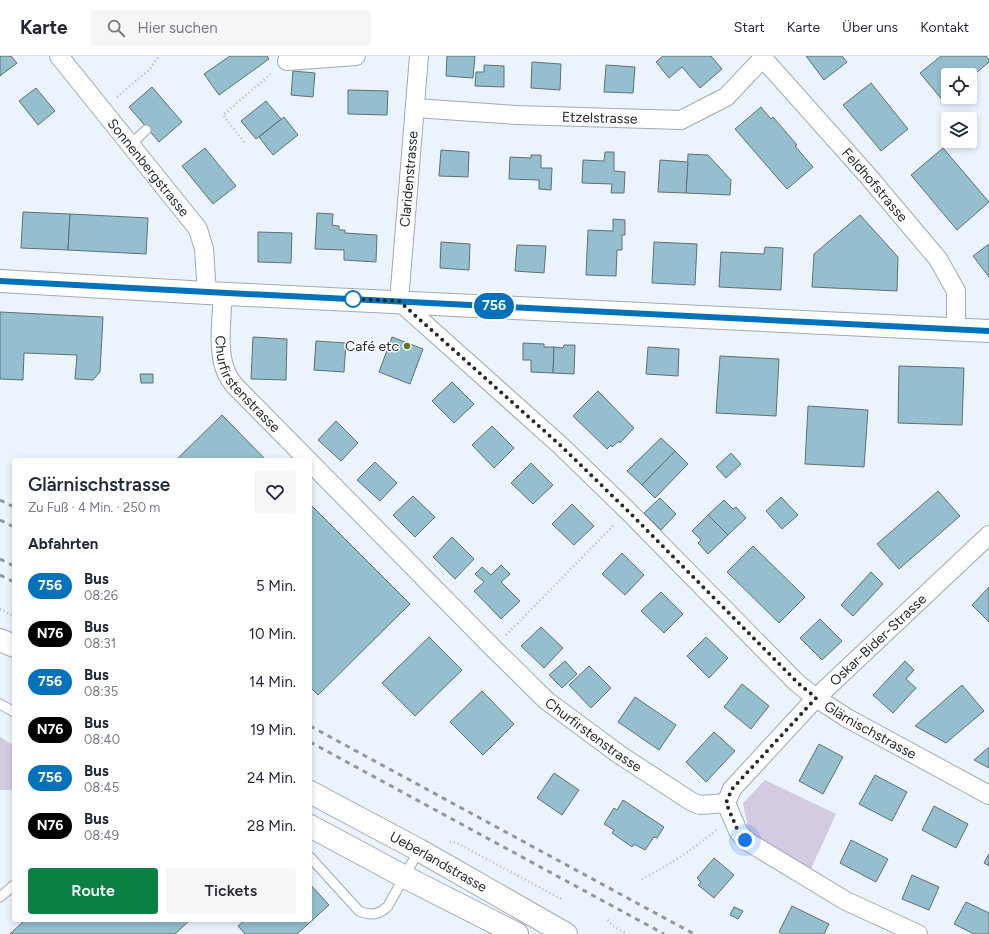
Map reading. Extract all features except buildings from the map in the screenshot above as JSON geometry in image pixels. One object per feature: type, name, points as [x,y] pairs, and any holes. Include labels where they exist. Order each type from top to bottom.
[{"type":"street","name":"Sonnenbergstrasse","points":[[59,56],[198,229],[215,293]]},
{"type":"street","points":[[287,61],[356,56]]},
{"type":"street","name":"Claridenstrasse","points":[[399,301],[419,56]]},
{"type":"street","name":"Etzelstrasse","points":[[415,108],[516,115],[681,120],[726,97],[762,57]]},
{"type":"street","name":"Feldhofstrasse","points":[[762,57],[868,176],[938,259],[956,292],[956,329]]},
{"type":"street","points":[[0,281],[989,331]]},
{"type":"street","name":"Churfirstenstrasse","points":[[215,293],[222,360],[228,376],[235,386],[306,458]]},
{"type":"street","name":"Glärnischstrasse","points":[[399,301],[560,445],[628,511],[798,683],[816,698],[847,718],[989,795]]},
{"type":"street","name":"Churfirstenstrasse","points":[[312,464],[547,702],[620,755],[692,802],[700,805],[726,803]]},
{"type":"street","name":"Oskar-Bider-Strasse","points":[[726,803],[732,789],[816,698],[989,535]]},
{"type":"street","name":"Ueberlandstrasse","points":[[312,793],[419,850],[566,934]]},
{"type":"street","points":[[726,803],[738,831],[745,840],[846,901],[918,934]]},
{"type":"street","name":"Ueberlandstrasse","points":[[312,827],[514,933]]},
{"type":"lane","points":[[131,144],[146,130]]},
{"type":"lane","points":[[0,704],[12,711]]},
{"type":"lane","points":[[312,860],[359,911],[366,914],[375,915],[382,912],[388,906],[419,850]]},
{"type":"lane","points":[[0,897],[12,887]]},
{"type":"path","points":[[116,98],[150,69],[159,56]]},
{"type":"path","points":[[244,142],[223,115],[287,61]]},
{"type":"path","points":[[493,648],[628,511]]},
{"type":"path","points":[[0,609],[12,615]]},
{"type":"path","points":[[642,879],[679,858],[713,833]]},
{"type":"path","points":[[457,843],[564,900]]},
{"type":"path","points":[[608,920],[613,926],[627,934]]},
{"type":"shaded area","points":[[0,737],[12,745],[12,790],[0,790]]},
{"type":"shaded area","points":[[765,780],[836,814],[810,871],[749,833],[743,803]]},
{"type":"railway","points":[[0,500],[12,506]]},
{"type":"railway","points":[[0,520],[12,526]]},
{"type":"railway","points":[[0,559],[12,565]]},
{"type":"railway","points":[[0,575],[12,581]]},
{"type":"railway","points":[[312,727],[694,934]]},
{"type":"railway","points":[[312,743],[664,934]]},
{"type":"bus line","name":"756","points":[[0,281],[989,331]]},
{"type":"place","name":"Café etc","points":[[407,346]]},
{"type":"route","points":[[353,299],[351,299],[399,301],[560,445],[628,511],[798,683],[816,698],[732,789],[726,803],[738,831],[745,840]]}]
